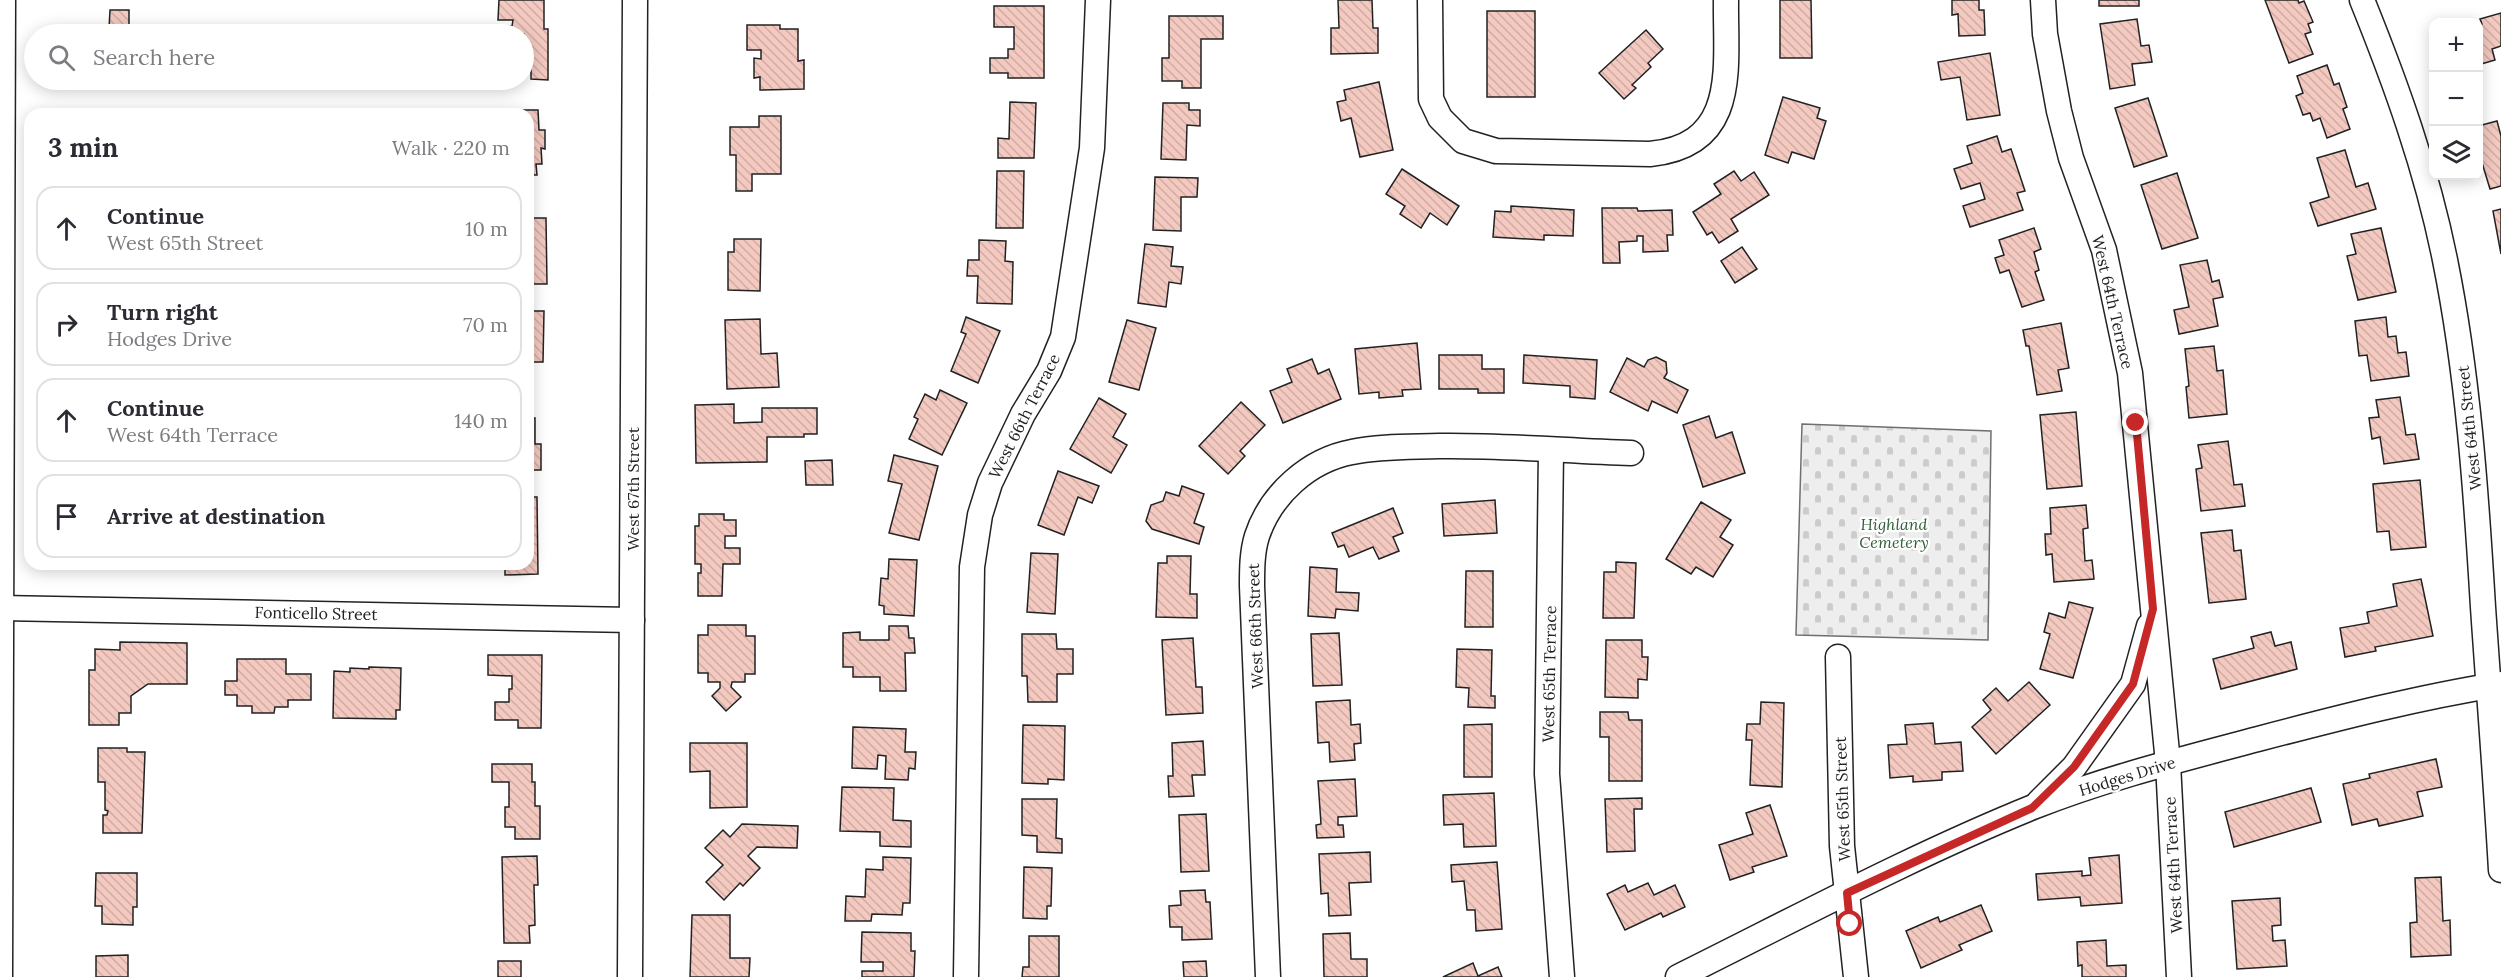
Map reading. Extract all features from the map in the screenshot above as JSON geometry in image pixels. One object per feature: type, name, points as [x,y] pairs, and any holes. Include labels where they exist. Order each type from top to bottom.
[{"type":"street","points":[[0,977],[3,0]]},
{"type":"street","name":"West 67th Street","points":[[630,977],[635,0]]},
{"type":"street","name":"West 66th Terrace","points":[[966,977],[972,567],[980,515],[990,483],[1023,414],[1049,371],[1063,337],[1092,148],[1098,0]]},
{"type":"street","points":[[1430,0],[1431,99],[1440,118],[1462,141],[1496,151],[1574,153],[1672,152],[1705,132],[1719,112],[1725,87],[1726,0]]},
{"type":"street","name":"West 64th Terrace","points":[[2043,0],[2045,34],[2058,111],[2071,158],[2103,250],[2130,373],[2168,763],[2180,977]]},
{"type":"street","name":"West 64th Street","points":[[2371,4],[2430,195],[2445,258],[2458,331],[2472,437],[2495,685],[2501,870]]},
{"type":"street","name":"West 66th Street","points":[[1268,977],[1252,586],[1253,556],[1264,520],[1286,488],[1300,475],[1334,457],[1353,451],[1398,447],[1471,446],[1551,450]]},
{"type":"street","points":[[1551,450],[1631,453]]},
{"type":"street","name":"West 65th Terrace","points":[[1551,450],[1547,774],[1562,977]]},
{"type":"street","name":"Fonticello Street","points":[[1,609],[632,620]]},
{"type":"street","name":"West 64th Terrace","points":[[2032,808],[2074,767],[2133,684],[2153,609]]},
{"type":"street","name":"West 65th Street","points":[[1838,657],[1840,793],[1856,977]]},
{"type":"street","name":"Hodges Drive","points":[[1678,977],[1847,893],[2032,808],[2168,763],[2358,713],[2495,685]]},
{"type":"green space","name":"Highland Cemetery","points":[[1802,424],[1991,431],[1988,640],[1796,635]]},
{"type":"building","points":[[499,0],[544,0],[544,29],[548,29],[548,80],[534,79],[534,24],[512,24],[513,20],[498,20]]},
{"type":"building","points":[[1338,0],[1372,0],[1373,28],[1378,28],[1378,53],[1331,54],[1331,28],[1339,28]]},
{"type":"building","points":[[1780,0],[1811,0],[1812,58],[1780,58]]},
{"type":"building","points":[[1952,0],[1979,0],[1979,10],[1984,10],[1985,35],[1959,36],[1958,14],[1952,15]]},
{"type":"building","points":[[2099,0],[2139,0],[2139,6],[2099,6]]},
{"type":"building","points":[[2265,0],[2298,0],[2299,3],[2304,1],[2313,22],[2308,24],[2311,32],[2305,34],[2313,54],[2289,63]]},
{"type":"building","points":[[994,6],[1044,6],[1044,78],[1008,78],[1008,73],[990,73],[990,58],[1008,58],[1008,49],[1014,49],[1014,27],[994,27]]},
{"type":"building","points":[[110,10],[129,10],[129,24],[109,24]]},
{"type":"building","points":[[1487,11],[1535,11],[1535,97],[1487,97]]},
{"type":"building","points":[[2501,13],[2501,46],[2492,49],[2495,60],[2483,64],[2483,18]]},
{"type":"building","points":[[1169,16],[1223,16],[1223,39],[1201,39],[1201,88],[1182,88],[1182,81],[1162,81],[1162,58],[1169,58]]},
{"type":"building","points":[[2137,19],[2141,46],[2149,45],[2152,62],[2132,64],[2135,85],[2110,89],[2100,24]]},
{"type":"building","points":[[747,25],[780,25],[780,29],[798,29],[798,61],[804,60],[804,89],[760,90],[760,77],[754,78],[754,58],[761,59],[761,50],[747,50]]},
{"type":"building","points":[[1646,30],[1663,49],[1648,63],[1651,67],[1632,85],[1636,88],[1624,99],[1599,73]]},
{"type":"building","points":[[1990,53],[2000,115],[1967,120],[1960,77],[1941,80],[1938,62]]},
{"type":"building","points":[[2327,65],[2334,85],[2339,83],[2347,107],[2343,109],[2350,129],[2327,138],[2320,118],[2313,121],[2310,113],[2303,115],[2296,96],[2303,93],[2297,76]]},
{"type":"building","points":[[1379,82],[1393,150],[1360,157],[1351,118],[1341,121],[1337,102],[1346,100],[1344,90]]},
{"type":"building","points":[[1783,97],[1820,108],[1817,118],[1826,121],[1814,159],[1792,152],[1788,163],[1765,155]]},
{"type":"building","points":[[2148,98],[2167,156],[2134,167],[2115,108]]},
{"type":"building","points":[[1010,102],[1036,103],[1034,158],[998,158],[998,138],[1009,139]]},
{"type":"building","points":[[1163,103],[1189,103],[1189,110],[1200,110],[1200,126],[1187,125],[1186,160],[1161,159]]},
{"type":"building","points":[[534,110],[538,110],[539,130],[545,130],[545,149],[541,148],[542,164],[536,164],[537,175],[534,175]]},
{"type":"building","points":[[759,116],[781,116],[781,174],[752,174],[752,191],[736,191],[736,155],[730,155],[730,127],[759,127]]},
{"type":"building","points":[[2497,121],[2501,136],[2501,186],[2490,189],[2483,166],[2483,125]]},
{"type":"building","points":[[1997,136],[2002,152],[2011,149],[2025,191],[2017,193],[2023,210],[1970,227],[1963,206],[1985,199],[1980,183],[1961,189],[1954,169],[1972,163],[1967,146]]},
{"type":"building","points":[[2345,150],[2356,187],[2368,183],[2376,209],[2318,226],[2310,203],[2329,197],[2317,158]]},
{"type":"building","points":[[1402,169],[1459,206],[1447,225],[1430,213],[1421,228],[1400,214],[1405,206],[1386,194]]},
{"type":"building","points":[[997,171],[1024,171],[1023,228],[996,228]]},
{"type":"building","points":[[1734,171],[1741,181],[1754,172],[1769,195],[1731,219],[1738,231],[1719,243],[1712,232],[1707,235],[1693,212],[1721,194],[1714,184]]},
{"type":"building","points":[[2177,173],[2198,238],[2162,249],[2141,185]]},
{"type":"building","points":[[1155,177],[1198,178],[1197,197],[1181,197],[1181,231],[1153,230]]},
{"type":"building","points":[[1511,206],[1574,210],[1573,236],[1544,235],[1544,240],[1493,237],[1495,211],[1511,212]]},
{"type":"building","points":[[1602,208],[1637,208],[1638,211],[1672,210],[1673,235],[1667,235],[1668,251],[1643,252],[1643,236],[1637,236],[1637,241],[1619,242],[1620,263],[1603,263]]},
{"type":"building","points":[[2501,209],[2501,254],[2493,211]]},
{"type":"building","points":[[534,218],[546,218],[547,284],[534,284]]},
{"type":"building","points":[[2034,228],[2041,249],[2034,252],[2039,270],[2035,272],[2044,300],[2022,307],[2009,270],[2000,273],[1995,258],[2004,255],[1999,240]]},
{"type":"building","points":[[2381,228],[2396,292],[2358,300],[2347,256],[2356,254],[2351,234]]},
{"type":"building","points":[[734,239],[761,239],[760,291],[728,290],[728,252],[734,252]]},
{"type":"building","points":[[979,240],[1006,241],[1005,261],[1013,262],[1012,304],[977,303],[978,276],[967,276],[968,260],[979,260]]},
{"type":"building","points":[[1145,244],[1173,247],[1171,266],[1183,267],[1181,284],[1169,282],[1166,307],[1138,303]]},
{"type":"building","points":[[1742,247],[1757,269],[1735,283],[1721,261]]},
{"type":"building","points":[[2207,260],[2212,282],[2219,280],[2223,297],[2213,299],[2218,326],[2179,334],[2174,310],[2189,307],[2180,265]]},
{"type":"building","points":[[534,311],[544,311],[543,362],[534,362]]},
{"type":"building","points":[[966,317],[1000,331],[978,383],[951,371],[966,334],[961,332]]},
{"type":"building","points":[[2386,317],[2388,337],[2396,336],[2398,353],[2406,352],[2409,376],[2371,381],[2367,355],[2359,356],[2355,321]]},
{"type":"building","points":[[760,319],[761,354],[777,353],[779,387],[727,389],[725,320]]},
{"type":"building","points":[[1127,320],[1156,328],[1139,390],[1109,382]]},
{"type":"building","points":[[2061,323],[2069,368],[2058,370],[2062,391],[2037,395],[2029,346],[2026,346],[2023,330]]},
{"type":"building","points":[[1417,343],[1421,389],[1402,390],[1403,396],[1379,398],[1379,392],[1359,394],[1355,349]]},
{"type":"building","points":[[2214,346],[2217,371],[2223,370],[2227,414],[2189,418],[2186,387],[2189,386],[2185,349]]},
{"type":"building","points":[[1439,355],[1482,355],[1482,369],[1504,369],[1504,393],[1478,393],[1478,389],[1439,389]]},
{"type":"building","points":[[1524,355],[1597,360],[1595,399],[1570,397],[1570,386],[1523,383]]},
{"type":"building","points":[[1656,357],[1666,362],[1667,373],[1664,378],[1688,390],[1677,413],[1652,401],[1648,411],[1610,392],[1627,358],[1644,367],[1648,360]]},
{"type":"building","points":[[1312,359],[1318,374],[1329,369],[1341,399],[1283,423],[1270,391],[1292,382],[1287,369]]},
{"type":"building","points":[[940,390],[967,403],[942,455],[909,439],[918,419],[914,417],[925,394],[936,400]]},
{"type":"building","points":[[2400,397],[2406,435],[2415,434],[2419,459],[2384,464],[2380,437],[2372,439],[2369,418],[2379,417],[2376,400]]},
{"type":"building","points":[[1099,398],[1126,414],[1113,437],[1127,445],[1111,473],[1070,449]]},
{"type":"building","points":[[1241,402],[1265,425],[1240,451],[1245,456],[1228,474],[1199,446]]},
{"type":"building","points":[[734,404],[734,423],[762,422],[762,408],[817,408],[817,434],[804,434],[804,437],[767,437],[767,462],[696,463],[695,405]]},
{"type":"building","points":[[2076,412],[2082,486],[2047,489],[2040,415]]},
{"type":"building","points":[[1709,416],[1716,438],[1732,432],[1745,473],[1703,487],[1683,425]]},
{"type":"building","points":[[534,418],[535,444],[541,444],[541,470],[534,470]]},
{"type":"building","points":[[2228,441],[2234,485],[2242,484],[2245,506],[2201,511],[2196,469],[2202,468],[2198,445]]},
{"type":"building","points":[[894,455],[938,466],[919,540],[889,533],[902,484],[888,481]]},
{"type":"building","points":[[832,460],[833,485],[806,485],[805,461]]},
{"type":"building","points":[[1058,471],[1099,486],[1092,503],[1078,497],[1064,535],[1038,525]]},
{"type":"building","points":[[2420,480],[2426,547],[2391,550],[2389,531],[2377,532],[2373,484]]},
{"type":"building","points":[[1182,486],[1204,494],[1194,523],[1204,527],[1199,544],[1152,529],[1146,521],[1151,505],[1163,501],[1166,492],[1179,496]]},
{"type":"building","points":[[534,497],[537,497],[538,574],[505,575],[505,570],[534,570]]},
{"type":"building","points":[[1495,500],[1497,533],[1444,536],[1442,504]]},
{"type":"building","points":[[1701,502],[1731,520],[1720,537],[1733,545],[1713,577],[1696,567],[1691,574],[1666,559]]},
{"type":"building","points":[[2086,505],[2088,528],[2083,529],[2085,561],[2092,560],[2094,579],[2054,582],[2052,554],[2046,555],[2045,534],[2051,534],[2050,508]]},
{"type":"building","points":[[1393,508],[1403,533],[1393,537],[1399,551],[1379,559],[1373,547],[1349,557],[1344,545],[1338,547],[1332,533]]},
{"type":"building","points":[[699,514],[724,514],[724,520],[736,520],[736,536],[725,536],[725,548],[740,548],[740,564],[723,564],[722,596],[698,596],[698,573],[701,573],[701,564],[695,564],[695,526],[699,526]]},
{"type":"building","points":[[2232,530],[2234,551],[2241,550],[2246,599],[2209,603],[2201,533]]},
{"type":"building","points":[[1031,553],[1058,554],[1055,614],[1027,612]]},
{"type":"building","points":[[1167,556],[1191,556],[1190,594],[1197,594],[1197,618],[1156,617],[1158,563],[1167,563]]},
{"type":"building","points":[[889,559],[917,560],[914,616],[884,614],[884,606],[879,605],[881,578],[888,579]]},
{"type":"building","points":[[1616,562],[1636,563],[1634,618],[1603,618],[1604,572],[1616,572]]},
{"type":"building","points":[[1310,567],[1337,569],[1336,592],[1359,593],[1358,611],[1336,609],[1335,618],[1308,616]]},
{"type":"building","points":[[1466,571],[1493,571],[1493,627],[1465,627]]},
{"type":"building","points":[[2421,579],[2433,636],[2375,647],[2376,651],[2345,657],[2340,628],[2369,623],[2367,612],[2397,606],[2393,584]]},
{"type":"building","points":[[2069,602],[2093,608],[2073,678],[2040,669],[2050,634],[2044,632],[2049,613],[2065,618]]},
{"type":"building","points":[[708,625],[746,625],[746,636],[755,636],[755,674],[745,674],[745,682],[732,682],[731,687],[741,697],[726,711],[712,696],[720,688],[720,682],[708,682],[708,673],[698,673],[698,635],[708,635]]},
{"type":"building","points":[[889,626],[908,626],[909,638],[914,638],[915,653],[905,653],[906,691],[880,691],[880,677],[853,677],[853,667],[843,667],[843,633],[860,632],[860,640],[889,640]]},
{"type":"building","points":[[2271,632],[2275,646],[2291,642],[2297,669],[2221,689],[2213,659],[2254,648],[2251,637]]},
{"type":"building","points":[[1339,633],[1342,685],[1313,686],[1311,634]]},
{"type":"building","points":[[1022,634],[1056,634],[1057,649],[1073,649],[1073,674],[1057,674],[1057,702],[1028,702],[1027,676],[1022,676]]},
{"type":"building","points":[[1193,638],[1196,687],[1202,687],[1203,713],[1166,715],[1162,640]]},
{"type":"building","points":[[1606,640],[1642,640],[1642,657],[1648,657],[1647,680],[1638,679],[1638,698],[1605,697]]},
{"type":"building","points":[[120,642],[187,643],[187,684],[148,684],[131,696],[131,713],[119,713],[119,725],[89,725],[89,670],[95,670],[95,649],[120,650]]},
{"type":"building","points":[[1457,649],[1492,650],[1491,696],[1495,696],[1495,708],[1468,707],[1469,688],[1456,687]]},
{"type":"building","points":[[488,655],[542,655],[541,728],[518,728],[518,720],[495,720],[495,702],[509,702],[512,676],[488,675]]},
{"type":"building","points":[[237,659],[286,659],[286,674],[311,674],[311,700],[288,700],[288,707],[275,707],[274,713],[252,713],[252,706],[237,706],[237,695],[225,695],[225,681],[237,681]]},
{"type":"building","points":[[369,667],[401,668],[400,710],[396,710],[396,719],[333,718],[334,671],[350,672],[350,668],[369,669]]},
{"type":"building","points":[[2029,682],[2050,705],[1996,754],[1972,727],[1991,710],[1983,700],[1996,688],[2008,701]]},
{"type":"building","points":[[1350,700],[1351,725],[1360,724],[1361,743],[1354,744],[1355,760],[1330,762],[1329,742],[1318,743],[1316,702]]},
{"type":"building","points":[[1761,702],[1784,703],[1782,787],[1750,785],[1752,740],[1746,740],[1747,724],[1760,724]]},
{"type":"building","points":[[1600,712],[1628,712],[1629,720],[1642,720],[1642,781],[1609,781],[1609,737],[1600,737]]},
{"type":"building","points":[[1933,723],[1935,744],[1961,742],[1963,771],[1942,772],[1942,780],[1913,782],[1913,776],[1890,778],[1888,745],[1907,744],[1905,725]]},
{"type":"building","points":[[1492,724],[1492,777],[1464,777],[1464,725]]},
{"type":"building","points":[[1023,725],[1065,726],[1064,780],[1048,779],[1048,784],[1022,783]]},
{"type":"building","points":[[853,727],[906,729],[905,752],[916,752],[915,769],[909,768],[908,780],[885,779],[886,756],[878,755],[877,769],[852,768]]},
{"type":"building","points":[[1203,741],[1205,775],[1192,775],[1194,796],[1169,797],[1168,776],[1173,776],[1172,743]]},
{"type":"building","points":[[690,743],[747,743],[747,807],[710,808],[710,771],[690,772]]},
{"type":"building","points":[[98,748],[127,748],[127,752],[145,752],[142,833],[103,833],[103,815],[107,815],[108,811],[105,810],[105,782],[98,782]]},
{"type":"building","points":[[2436,759],[2442,787],[2417,792],[2423,816],[2379,826],[2377,819],[2352,825],[2343,784],[2370,778],[2369,774]]},
{"type":"building","points":[[492,764],[532,764],[535,806],[540,806],[540,839],[515,839],[515,827],[505,827],[505,807],[509,807],[509,782],[492,782]]},
{"type":"building","points":[[1355,779],[1357,816],[1338,817],[1338,825],[1343,825],[1344,837],[1317,838],[1316,825],[1321,824],[1318,781]]},
{"type":"building","points":[[842,787],[894,788],[893,820],[911,821],[911,847],[880,846],[880,832],[840,831]]},
{"type":"building","points":[[2311,788],[2321,822],[2234,847],[2225,812]]},
{"type":"building","points":[[1494,793],[1496,846],[1464,847],[1463,824],[1444,825],[1443,795]]},
{"type":"building","points":[[1642,798],[1642,809],[1634,809],[1635,851],[1607,852],[1605,799]]},
{"type":"building","points":[[1022,799],[1057,799],[1056,838],[1062,839],[1062,853],[1037,852],[1037,836],[1022,835]]},
{"type":"building","points":[[1770,805],[1787,856],[1752,867],[1754,872],[1730,880],[1719,845],[1753,834],[1746,813]]},
{"type":"building","points":[[1206,814],[1209,871],[1181,872],[1179,815]]},
{"type":"building","points":[[742,824],[798,826],[797,848],[757,847],[748,856],[760,868],[743,886],[740,883],[724,900],[706,882],[723,865],[705,848],[723,830],[730,837]]},
{"type":"building","points":[[1370,852],[1371,882],[1349,883],[1351,915],[1329,916],[1328,893],[1321,894],[1319,854]]},
{"type":"building","points":[[2119,855],[2122,903],[2081,906],[2080,897],[2038,900],[2036,874],[2082,871],[2082,876],[2091,875],[2089,858]]},
{"type":"building","points":[[537,856],[538,885],[534,885],[535,925],[529,926],[530,943],[504,943],[502,857]]},
{"type":"building","points":[[883,857],[911,858],[910,903],[903,903],[902,915],[872,914],[871,921],[845,921],[846,896],[865,897],[866,869],[883,870]]},
{"type":"building","points":[[1497,862],[1502,929],[1476,931],[1475,910],[1467,910],[1464,881],[1452,882],[1451,865]]},
{"type":"building","points":[[1024,867],[1052,868],[1051,906],[1047,906],[1047,919],[1023,918]]},
{"type":"building","points":[[96,873],[137,873],[137,907],[133,907],[133,925],[102,924],[102,906],[95,906]]},
{"type":"building","points":[[2441,877],[2443,921],[2450,920],[2451,955],[2411,957],[2410,923],[2417,922],[2415,878]]},
{"type":"building","points":[[1648,883],[1654,895],[1675,885],[1685,907],[1663,917],[1661,913],[1625,930],[1607,894],[1625,885],[1628,892]]},
{"type":"building","points":[[1205,890],[1206,902],[1210,902],[1212,939],[1182,940],[1182,927],[1170,927],[1169,906],[1181,905],[1180,891]]},
{"type":"building","points":[[2280,898],[2281,925],[2272,926],[2273,941],[2285,940],[2287,966],[2237,969],[2232,901]]},
{"type":"building","points":[[1981,905],[1992,931],[1959,945],[1962,950],[1921,968],[1906,931],[1938,917],[1940,922]]},
{"type":"building","points":[[692,915],[730,915],[730,958],[750,958],[749,977],[690,977]]},
{"type":"building","points":[[862,932],[911,933],[911,951],[915,951],[914,977],[862,977],[862,971],[883,971],[883,962],[861,962]]},
{"type":"building","points":[[1350,933],[1351,959],[1367,959],[1367,977],[1324,977],[1323,934]]},
{"type":"building","points":[[1029,936],[1059,936],[1059,977],[1022,977],[1023,967],[1029,967]]},
{"type":"building","points":[[2106,940],[2107,966],[2126,965],[2126,977],[2082,977],[2082,965],[2078,966],[2077,942]]},
{"type":"building","points":[[128,955],[128,977],[96,977],[96,956]]},
{"type":"building","points":[[498,961],[521,961],[521,977],[498,977]]},
{"type":"building","points":[[1206,961],[1207,977],[1184,977],[1183,962]]},
{"type":"building","points":[[1473,963],[1478,976],[1498,967],[1502,977],[1443,977]]},
{"type":"route","points":[[1850,924],[1847,893],[2032,808],[2074,767],[2133,684],[2153,609],[2136,423]]}]
